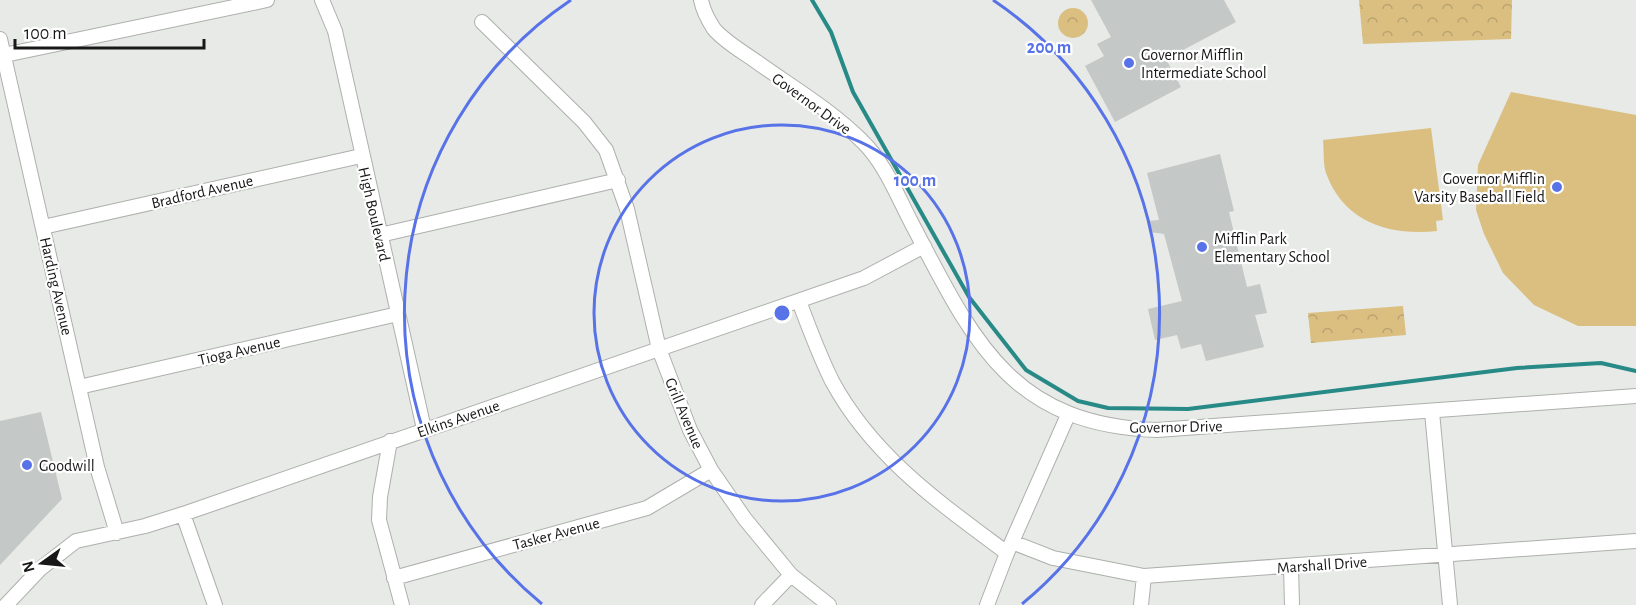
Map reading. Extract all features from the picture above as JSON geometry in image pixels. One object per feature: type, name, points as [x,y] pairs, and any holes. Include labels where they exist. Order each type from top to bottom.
[{"type":"street","points":[[2,56],[267,0]]},
{"type":"street","name":"High Boulevard","points":[[322,0],[335,31],[361,156],[424,429]]},
{"type":"street","name":"Governor Drive","points":[[701,0],[709,20],[726,40],[834,117],[864,142],[890,182],[954,305],[988,355],[1018,383],[1068,416],[1116,427],[1157,430],[1636,396]]},
{"type":"street","name":"Grill Avenue","points":[[482,22],[596,135],[606,150],[627,209],[659,349],[677,400],[711,470],[745,519],[791,574],[829,605]]},
{"type":"street","name":"Harding Avenue","points":[[0,39],[2,56],[97,467],[117,532]]},
{"type":"street","name":"Bradford Avenue","points":[[43,227],[361,156]]},
{"type":"street","points":[[380,235],[618,180]]},
{"type":"street","name":"Elkins Avenue","points":[[6,605],[40,569],[76,541],[183,514],[864,278],[924,246]]},
{"type":"street","name":"Marshall Drive","points":[[799,300],[832,381],[866,433],[899,469],[931,497],[1009,547],[1144,576],[1636,541]]},
{"type":"street","name":"Tioga Avenue","points":[[79,387],[398,314]]},
{"type":"street","points":[[1432,412],[1450,605]]},
{"type":"street","points":[[987,605],[1009,547],[1068,416]]},
{"type":"street","points":[[390,441],[380,497],[379,520],[402,605]]},
{"type":"street","name":"Tasker Avenue","points":[[394,578],[647,508],[711,470]]},
{"type":"street","points":[[183,514],[215,605]]},
{"type":"street","points":[[1292,566],[1292,605]]},
{"type":"street","points":[[762,605],[791,574]]},
{"type":"street","points":[[1141,605],[1144,576]]},
{"type":"green space","points":[[1359,0],[1512,0],[1511,39],[1363,44]]},
{"type":"green space","points":[[1073,8],[1079,9],[1087,17],[1087,29],[1079,37],[1073,38],[1067,37],[1059,29],[1058,23],[1059,17],[1067,9]]},
{"type":"green space","name":"Governor Mifflin Varsity Baseball Field","points":[[1511,92],[1636,115],[1636,326],[1578,326],[1534,305],[1503,273],[1484,234],[1476,210],[1478,165]]},
{"type":"green space","points":[[1431,128],[1443,220],[1436,221],[1437,231],[1402,231],[1386,228],[1357,215],[1344,204],[1326,173],[1323,140]]},
{"type":"green space","points":[[1403,306],[1406,335],[1311,343],[1308,313]]},
{"type":"building","name":"Governor Mifflin Intermediate School","points":[[1091,0],[1224,0],[1236,22],[1166,59],[1181,87],[1115,122],[1085,66],[1104,56],[1097,44],[1111,37]]},
{"type":"building","name":"Mifflin Park Elementary School","points":[[1220,154],[1234,211],[1229,212],[1247,287],[1260,284],[1267,313],[1255,315],[1264,347],[1206,361],[1201,344],[1181,349],[1177,335],[1155,340],[1148,309],[1182,301],[1164,234],[1150,232],[1148,221],[1159,220],[1147,173]]},
{"type":"building","name":"Goodwill","points":[[41,412],[62,499],[0,565],[0,421]]},
{"type":"waterway","points":[[812,0],[831,32],[853,92],[969,297],[1026,370],[1078,401],[1108,408],[1188,409],[1517,368],[1601,363],[1636,371]]},
{"type":"place","name":"Governor Mifflin Intermediate School","points":[[1129,63]]},
{"type":"place","name":"Governor Mifflin Varsity Baseball Field","points":[[1557,187]]},
{"type":"place","name":"Mifflin Park Elementary School","points":[[1202,247]]},
{"type":"place","name":"Goodwill","points":[[27,465]]}]
